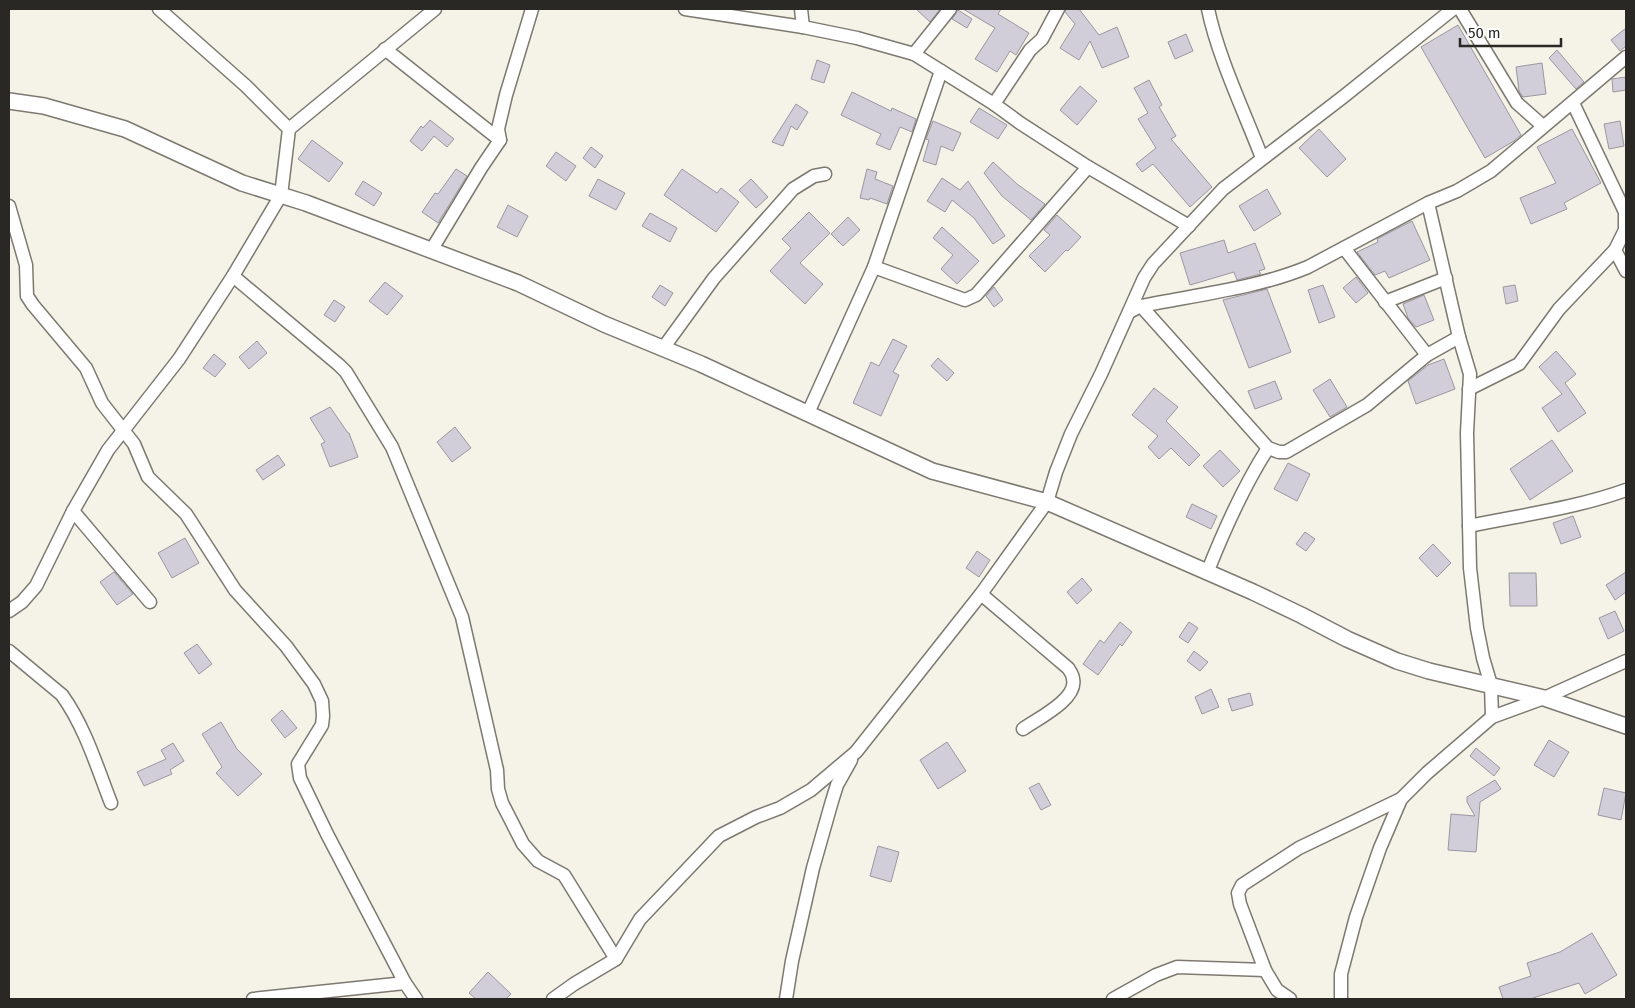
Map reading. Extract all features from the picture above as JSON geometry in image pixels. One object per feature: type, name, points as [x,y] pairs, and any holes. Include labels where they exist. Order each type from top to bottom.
[{"type":"street","points":[[159,9],[246,86],[289,129]]},
{"type":"street","points":[[9,611],[22,602],[36,586],[73,511],[108,450],[179,359],[233,276],[282,195],[289,129],[435,9]]},
{"type":"street","points":[[432,249],[500,140],[498,129],[506,95],[532,9]]},
{"type":"street","points":[[685,9],[803,27],[857,38],[914,54],[994,104],[1088,167],[1189,226]]},
{"type":"street","points":[[801,9],[803,27]]},
{"type":"street","points":[[914,54],[950,9]]},
{"type":"street","points":[[994,104],[1030,50],[1042,39],[1058,9]]},
{"type":"street","points":[[1208,9],[1224,58],[1262,158]]},
{"type":"street","points":[[786,999],[798,933],[813,868],[837,785],[856,752],[981,594],[1047,502],[1071,434],[1101,374],[1144,278],[1153,264],[1223,189],[1343,97],[1453,9]]},
{"type":"street","points":[[1460,9],[1517,103],[1543,126]]},
{"type":"street","points":[[385,49],[500,140]]},
{"type":"street","points":[[1129,312],[1141,306],[1267,281],[1291,274],[1428,203],[1457,191],[1491,171],[1626,57]]},
{"type":"street","points":[[808,413],[874,267],[941,71]]},
{"type":"street","points":[[9,101],[44,106],[125,129],[242,182],[432,249],[518,283],[604,324],[664,347],[932,471],[1047,502],[1253,592],[1347,639],[1397,661],[1429,671],[1492,684],[1544,698],[1626,726]]},
{"type":"street","points":[[1469,389],[1519,364],[1559,309],[1615,250],[1625,230],[1626,212],[1573,103]]},
{"type":"street","points":[[874,267],[965,300],[972,298],[1088,167]]},
{"type":"street","points":[[664,347],[714,278],[793,190],[814,176],[825,174]]},
{"type":"street","points":[[1428,203],[1459,337],[1470,374],[1467,432],[1470,568],[1477,628],[1483,658],[1492,684],[1492,717]]},
{"type":"street","points":[[9,206],[26,265],[27,296],[38,312],[86,368],[102,403],[134,444],[148,477],[186,514],[235,590],[286,646],[314,684],[322,701],[322,725],[298,764],[300,778],[405,983],[416,999]]},
{"type":"street","points":[[1344,248],[1427,355]]},
{"type":"street","points":[[1615,250],[1626,271]]},
{"type":"street","points":[[233,276],[346,372],[392,447],[462,617],[497,770],[498,789],[508,816],[523,844],[538,861],[564,875],[616,959]]},
{"type":"street","points":[[1385,302],[1446,278]]},
{"type":"street","points":[[1141,306],[1268,448],[1279,452],[1286,452],[1367,405],[1427,355],[1459,337]]},
{"type":"street","points":[[1207,573],[1232,514],[1253,471],[1268,448]]},
{"type":"street","points":[[1470,526],[1582,503],[1626,490]]},
{"type":"street","points":[[73,511],[150,602]]},
{"type":"street","points":[[981,594],[1068,668],[1073,678],[1073,689],[1066,699],[1023,729]]},
{"type":"street","points":[[9,651],[62,695],[68,703],[88,744],[111,803]]},
{"type":"street","points":[[1290,999],[1277,990],[1265,970],[1240,904],[1238,893],[1242,885],[1299,848],[1401,799],[1427,773],[1492,717],[1544,698],[1626,661]]},
{"type":"street","points":[[553,999],[616,959],[640,919],[719,836],[780,808],[811,790],[856,752]]},
{"type":"street","points":[[1337,998],[1341,974],[1356,917],[1380,848],[1401,799]]},
{"type":"street","points":[[1113,999],[1156,975],[1176,967],[1265,970]]},
{"type":"street","points":[[253,999],[405,983]]},
{"type":"building","points":[[916,9],[940,9],[930,22]]},
{"type":"building","points":[[963,9],[1001,9],[998,14],[1029,33],[1016,55],[1010,51],[997,72],[975,59],[995,28]]},
{"type":"building","points":[[1066,9],[1079,9],[1099,35],[1117,27],[1129,57],[1102,68],[1090,41],[1079,60],[1060,48],[1075,24],[1065,12]]},
{"type":"building","points":[[958,10],[972,19],[967,28],[952,19]]},
{"type":"building","points":[[1458,25],[1521,135],[1485,158],[1421,47]]},
{"type":"building","points":[[1626,28],[1626,46],[1620,51],[1611,40]]},
{"type":"building","points":[[1186,34],[1193,51],[1175,59],[1168,42]]},
{"type":"building","points":[[1557,50],[1584,82],[1576,89],[1549,58]]},
{"type":"building","points":[[817,60],[830,65],[824,83],[811,79]]},
{"type":"building","points":[[1542,63],[1546,94],[1523,97],[1519,91],[1516,67]]},
{"type":"building","points":[[1626,77],[1626,90],[1613,92],[1612,79]]},
{"type":"building","points":[[1149,80],[1162,105],[1159,107],[1176,136],[1171,139],[1212,187],[1190,207],[1153,164],[1142,172],[1136,164],[1156,148],[1138,119],[1148,113],[1134,88]]},
{"type":"building","points":[[1080,86],[1097,101],[1077,125],[1060,110]]},
{"type":"building","points":[[852,92],[891,111],[892,108],[916,119],[912,132],[900,127],[890,150],[876,144],[881,134],[841,115]]},
{"type":"building","points":[[796,104],[808,112],[797,130],[791,126],[783,146],[772,142]]},
{"type":"building","points":[[979,108],[1007,125],[998,139],[970,122]]},
{"type":"building","points":[[430,120],[454,139],[447,147],[434,136],[422,151],[410,141],[421,126],[423,128]]},
{"type":"building","points":[[933,121],[961,133],[953,151],[941,146],[936,165],[923,161],[929,140],[926,139]]},
{"type":"building","points":[[1620,121],[1624,146],[1609,149],[1604,124]]},
{"type":"building","points":[[1319,129],[1346,159],[1327,177],[1299,148]]},
{"type":"building","points":[[1572,129],[1601,183],[1564,203],[1567,209],[1531,224],[1520,198],[1556,183],[1537,147]]},
{"type":"building","points":[[312,140],[343,163],[329,182],[298,159]]},
{"type":"building","points":[[591,147],[603,156],[595,168],[583,158]]},
{"type":"building","points":[[556,152],[576,166],[566,181],[546,166]]},
{"type":"building","points":[[993,162],[1017,184],[1045,204],[1031,220],[1002,196],[984,173]]},
{"type":"building","points":[[456,169],[467,176],[438,223],[422,212],[435,193],[438,194]]},
{"type":"building","points":[[682,169],[717,193],[721,188],[739,202],[716,232],[664,195]]},
{"type":"building","points":[[867,169],[877,172],[875,179],[893,186],[887,204],[870,198],[869,200],[860,198]]},
{"type":"building","points":[[942,178],[960,190],[968,181],[1005,236],[993,244],[974,218],[952,200],[945,212],[927,201]]},
{"type":"building","points":[[598,179],[625,193],[616,210],[589,196]]},
{"type":"building","points":[[751,179],[768,197],[756,208],[739,190]]},
{"type":"building","points":[[363,181],[382,193],[374,206],[355,194]]},
{"type":"building","points":[[1267,189],[1281,214],[1254,231],[1239,206]]},
{"type":"building","points":[[508,205],[528,216],[517,237],[497,227]]},
{"type":"building","points":[[809,212],[830,233],[800,263],[823,284],[805,304],[770,271],[791,248],[782,239]]},
{"type":"building","points":[[650,213],[677,228],[670,242],[642,226]]},
{"type":"building","points":[[1057,215],[1081,237],[1045,272],[1029,256],[1050,235],[1044,230]]},
{"type":"building","points":[[848,217],[860,230],[843,246],[831,234]]},
{"type":"building","points":[[1412,221],[1430,260],[1389,278],[1385,271],[1375,275],[1357,252],[1378,242],[1377,239]]},
{"type":"building","points":[[942,227],[979,261],[957,284],[941,269],[953,255],[933,238]]},
{"type":"building","points":[[1224,240],[1228,253],[1255,243],[1265,269],[1259,271],[1261,274],[1237,280],[1234,272],[1190,285],[1180,253]]},
{"type":"building","points":[[1356,277],[1368,293],[1356,303],[1343,288]]},
{"type":"building","points":[[385,282],[403,296],[387,315],[369,301]]},
{"type":"building","points":[[660,285],[673,293],[665,306],[652,297]]},
{"type":"building","points":[[1323,285],[1335,317],[1319,323],[1308,290]]},
{"type":"building","points":[[1515,285],[1518,301],[1506,304],[1503,287]]},
{"type":"building","points":[[994,287],[1003,300],[994,307],[986,296]]},
{"type":"building","points":[[1267,289],[1291,352],[1249,368],[1223,300]]},
{"type":"building","points":[[1424,295],[1434,320],[1416,327],[1408,318],[1403,304]]},
{"type":"building","points":[[334,300],[345,307],[335,322],[324,315]]},
{"type":"building","points":[[893,339],[907,346],[893,372],[899,375],[881,416],[853,403],[871,362],[879,366]]},
{"type":"building","points":[[257,341],[267,353],[249,369],[239,357]]},
{"type":"building","points":[[1556,351],[1576,374],[1565,383],[1586,413],[1558,432],[1542,408],[1562,394],[1539,367]]},
{"type":"building","points":[[214,354],[226,364],[215,377],[203,368]]},
{"type":"building","points":[[938,358],[954,373],[947,381],[931,366]]},
{"type":"building","points":[[1444,359],[1455,389],[1416,404],[1408,381],[1428,365]]},
{"type":"building","points":[[1330,379],[1347,407],[1330,417],[1313,390]]},
{"type":"building","points":[[1275,381],[1282,399],[1255,409],[1248,391]]},
{"type":"building","points":[[1154,388],[1178,407],[1166,421],[1200,455],[1189,466],[1171,448],[1159,459],[1148,447],[1158,436],[1132,415]]},
{"type":"building","points":[[330,407],[349,433],[358,457],[330,467],[321,444],[325,442],[310,418]]},
{"type":"building","points":[[455,427],[471,448],[452,462],[437,442]]},
{"type":"building","points":[[1552,440],[1573,471],[1530,500],[1510,469]]},
{"type":"building","points":[[1220,450],[1240,471],[1223,487],[1203,466]]},
{"type":"building","points":[[278,455],[285,465],[263,480],[256,470]]},
{"type":"building","points":[[1288,463],[1310,474],[1297,501],[1274,489]]},
{"type":"building","points":[[1192,504],[1217,516],[1211,529],[1186,517]]},
{"type":"building","points":[[1573,516],[1581,537],[1561,544],[1553,523]]},
{"type":"building","points":[[1305,532],[1315,539],[1306,551],[1296,544]]},
{"type":"building","points":[[185,538],[199,563],[172,578],[158,553]]},
{"type":"building","points":[[1433,544],[1451,563],[1437,577],[1419,558]]},
{"type":"building","points":[[977,551],[990,560],[979,577],[966,568]]},
{"type":"building","points":[[114,572],[133,594],[117,605],[100,582]]},
{"type":"building","points":[[1626,572],[1626,592],[1615,600],[1606,585]]},
{"type":"building","points":[[1509,573],[1536,573],[1537,606],[1510,606]]},
{"type":"building","points":[[1082,578],[1092,590],[1077,604],[1067,592]]},
{"type":"building","points":[[1615,611],[1624,631],[1608,639],[1599,618]]},
{"type":"building","points":[[1120,622],[1132,632],[1122,646],[1120,644],[1098,675],[1083,664],[1100,640],[1104,643]]},
{"type":"building","points":[[1189,622],[1198,628],[1188,643],[1179,637]]},
{"type":"building","points":[[197,644],[212,664],[199,674],[184,653]]},
{"type":"building","points":[[1194,651],[1208,662],[1200,671],[1187,661]]},
{"type":"building","points":[[1211,689],[1219,707],[1202,714],[1195,697]]},
{"type":"building","points":[[1250,693],[1253,705],[1232,711],[1228,699]]},
{"type":"building","points":[[282,710],[297,728],[285,738],[271,720]]},
{"type":"building","points":[[221,722],[237,749],[262,774],[238,796],[216,773],[222,767],[202,734]]},
{"type":"building","points":[[1549,740],[1569,752],[1554,777],[1534,765]]},
{"type":"building","points":[[947,742],[966,771],[938,789],[920,760]]},
{"type":"building","points":[[173,743],[184,761],[170,770],[172,774],[144,786],[137,772],[166,759],[161,750]]},
{"type":"building","points":[[1476,748],[1500,768],[1494,776],[1470,756]]},
{"type":"building","points":[[1495,780],[1501,789],[1480,802],[1476,852],[1448,850],[1451,814],[1475,816],[1467,802],[1467,797]]},
{"type":"building","points":[[1039,783],[1051,805],[1041,810],[1029,788]]},
{"type":"building","points":[[1604,788],[1626,793],[1621,820],[1598,815]]},
{"type":"building","points":[[878,846],[899,852],[891,882],[870,876]]},
{"type":"building","points":[[1592,933],[1617,975],[1585,994],[1579,983],[1530,999],[1503,999],[1499,987],[1531,976],[1527,963],[1560,952]]},
{"type":"building","points":[[488,972],[511,994],[506,999],[476,999],[469,993]]}]
